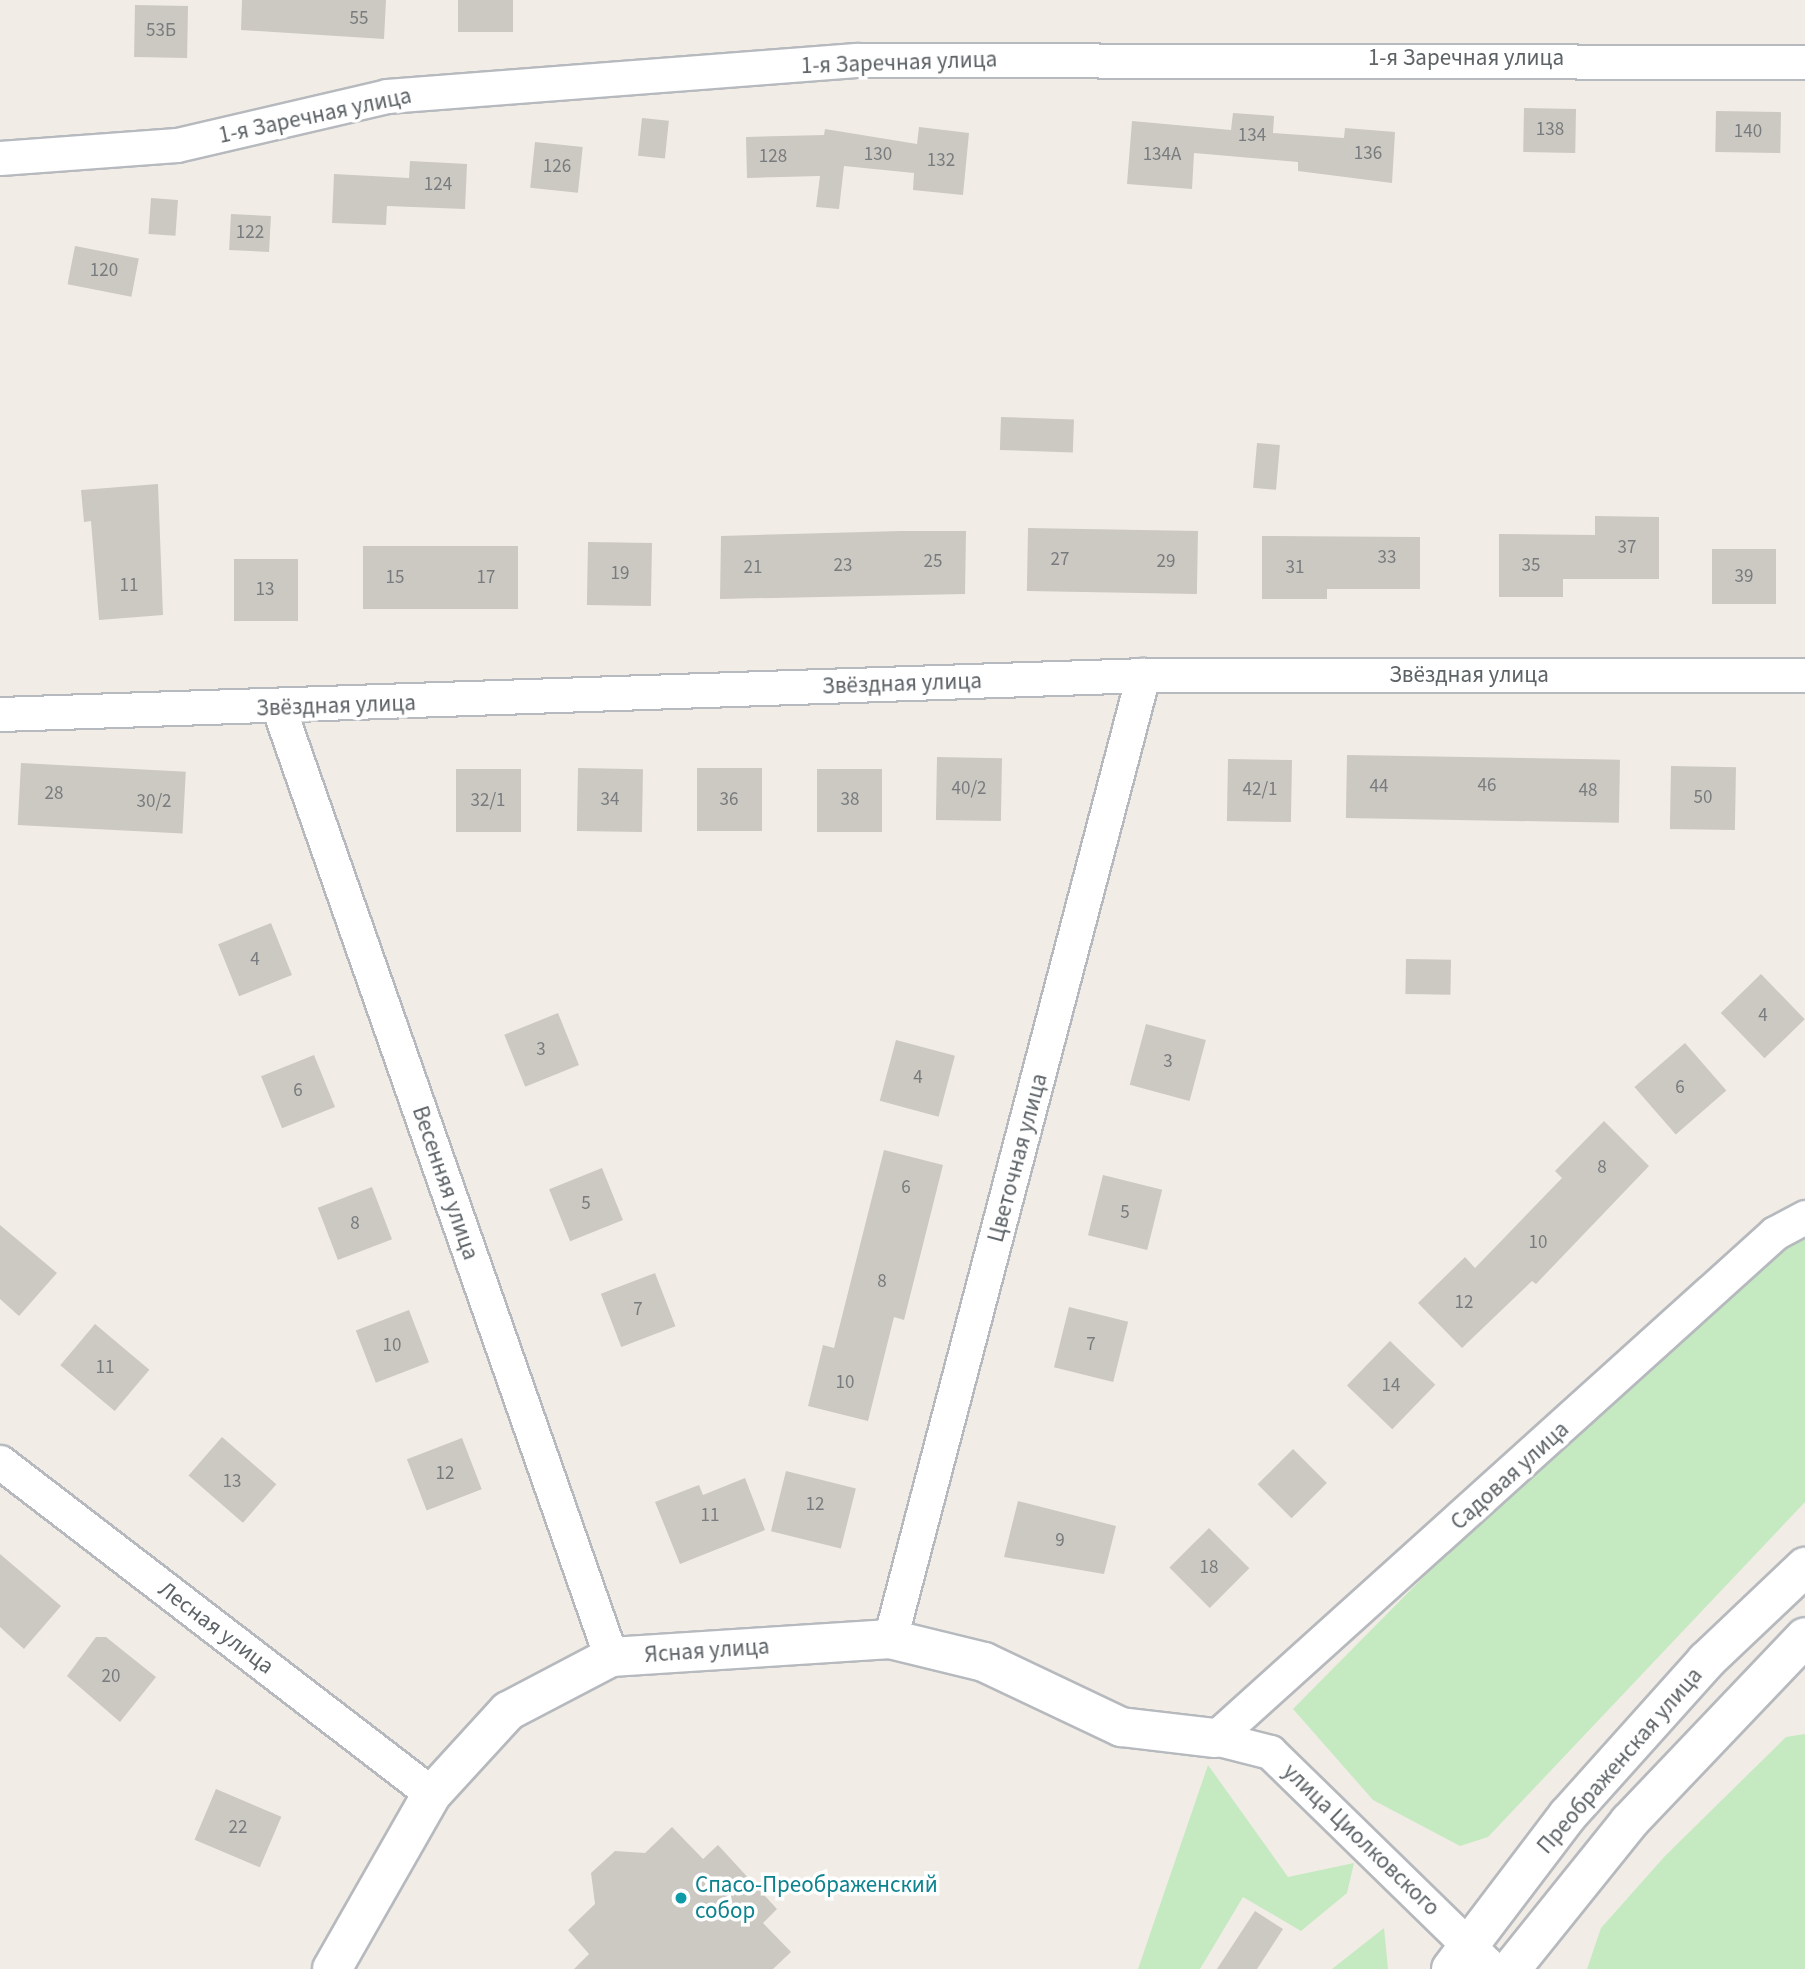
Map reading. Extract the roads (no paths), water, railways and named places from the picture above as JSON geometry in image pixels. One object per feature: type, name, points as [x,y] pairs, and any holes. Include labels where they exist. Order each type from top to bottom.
[{"type":"street","name":"1-я Заречная улица","points":[[0,158],[177,145],[387,96],[856,60],[1805,62]]},
{"type":"street","name":"Звёздная улица","points":[[0,714],[279,709],[1143,675],[1805,674]]},
{"type":"street","name":"Цветочная улица","points":[[890,1639],[1143,675]]},
{"type":"street","name":"Весенняя улица","points":[[279,709],[611,1657]]},
{"type":"street","name":"Садовая улица","points":[[1215,1738],[1775,1233],[1805,1217]]},
{"type":"street","name":"Лесная улица","points":[[0,1462],[432,1794]]},
{"type":"street","name":"Преображенская улица","points":[[1470,1961],[1587,1795],[1706,1661],[1805,1567]]},
{"type":"street","name":"Преображенская улица","points":[[1511,1969],[1629,1822],[1805,1637]]},
{"type":"street","name":"Ясная улица","points":[[332,1969],[432,1794],[508,1711],[611,1657],[890,1639],[984,1662],[1121,1727],[1215,1738]]},
{"type":"street","name":"улица Циолковского","points":[[1215,1738],[1270,1752],[1470,1961]]},
{"type":"place","name":"Спасо-Преображенский собор","points":[[681,1898]]}]
